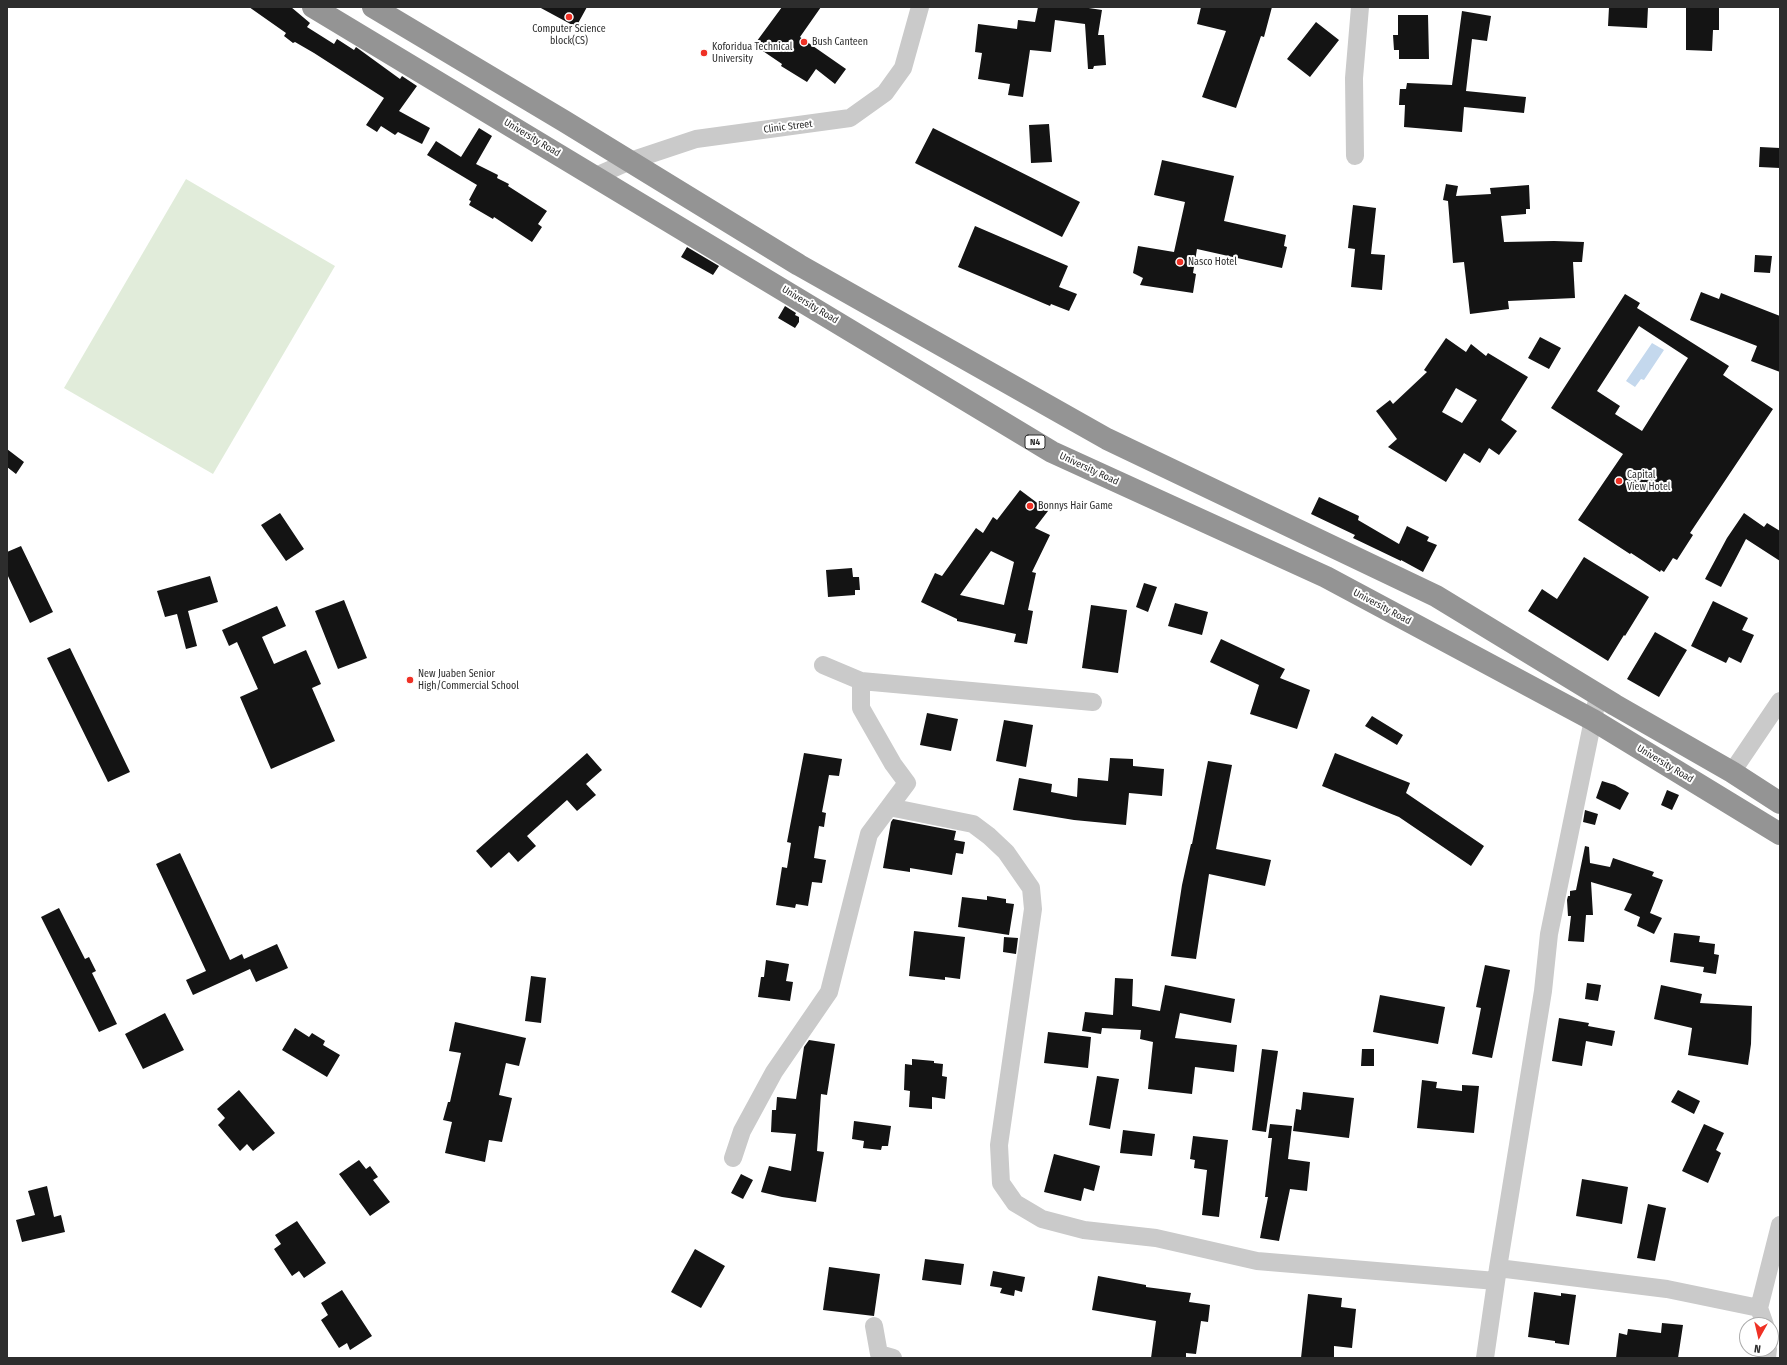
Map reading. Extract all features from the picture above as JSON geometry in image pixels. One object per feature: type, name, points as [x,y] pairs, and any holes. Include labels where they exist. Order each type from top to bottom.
[{"type":"highway","name":"University Road","points":[[314,7],[1052,452],[1326,577],[1593,720],[1780,834]]},
{"type":"highway","points":[[373,7],[630,161],[799,265],[1107,439],[1436,596],[1598,695],[1732,772],[1780,803]]},
{"type":"highway","points":[[1628,741],[1641,720]]},
{"type":"street","name":"Clinic Street","points":[[596,176],[630,161],[696,139],[850,118],[885,92],[903,68],[920,7]]},
{"type":"street","points":[[1355,156],[1354,78],[1360,7]]},
{"type":"street","points":[[823,665],[861,681],[1093,702]]},
{"type":"street","points":[[733,1158],[742,1131],[774,1072],[829,992],[869,834],[907,783],[893,764],[861,708],[861,681]]},
{"type":"street","points":[[1485,1358],[1497,1274],[1543,991],[1549,934],[1598,695]]},
{"type":"street","points":[[1732,772],[1780,701]]},
{"type":"street","points":[[889,806],[974,824],[1006,852],[1031,888],[1034,909],[999,1145],[1001,1183],[1015,1203],[1042,1219],[1084,1230],[1156,1238],[1256,1261],[1497,1274],[1659,1288],[1759,1308]]},
{"type":"street","points":[[1763,1317],[1759,1308],[1780,1225]]},
{"type":"street","points":[[874,1326],[879,1354],[893,1358]]},
{"type":"green space","points":[[186,179],[335,266],[213,474],[64,388]]},
{"type":"water","points":[[1652,343],[1664,350],[1644,380],[1641,379],[1635,387],[1626,381]]},
{"type":"building","points":[[249,7],[291,7],[310,23],[307,27],[334,44],[337,39],[354,50],[356,47],[400,79],[402,76],[417,86],[399,111],[430,128],[422,144],[398,132],[395,135],[381,126],[377,132],[366,125],[384,98],[314,53],[295,42],[293,43],[284,36],[286,33]]},
{"type":"building","name":"Computer Science block(CS)","points":[[539,7],[587,7],[576,27]]},
{"type":"building","points":[[782,7],[821,7],[800,37],[846,69],[835,84],[816,69],[807,82],[781,66],[782,64],[754,45]]},
{"type":"building","points":[[1038,7],[1082,7],[1102,10],[1098,35],[1104,35],[1106,65],[1094,66],[1093,69],[1088,69],[1085,24],[1055,20],[1051,52],[1030,50],[1023,97],[1008,95],[1010,84],[978,79],[982,53],[975,52],[978,24],[1017,29],[1018,20],[1035,22]]},
{"type":"building","points":[[1201,7],[1272,7],[1264,37],[1261,36],[1236,108],[1202,97],[1226,31],[1197,24]]},
{"type":"building","points":[[1609,7],[1648,7],[1647,28],[1608,26]]},
{"type":"building","points":[[1686,7],[1719,7],[1719,30],[1713,30],[1712,51],[1686,50]]},
{"type":"building","points":[[1462,11],[1491,16],[1487,41],[1472,39],[1466,91],[1526,97],[1524,113],[1464,107],[1462,132],[1404,127],[1405,105],[1399,105],[1400,89],[1406,89],[1407,83],[1452,85]]},
{"type":"building","points":[[1398,15],[1428,15],[1429,59],[1399,59],[1399,50],[1394,50],[1393,35],[1398,35]]},
{"type":"building","points":[[1316,22],[1339,40],[1310,77],[1287,59]]},
{"type":"building","points":[[1049,124],[1052,162],[1031,163],[1029,125]]},
{"type":"building","points":[[479,128],[492,136],[476,164],[498,175],[497,178],[509,184],[508,186],[547,211],[538,224],[542,227],[532,242],[494,217],[493,219],[469,205],[471,201],[469,200],[477,185],[427,155],[436,141],[461,157]]},
{"type":"building","points":[[933,128],[1080,202],[1062,237],[915,163]]},
{"type":"building","points":[[1760,147],[1780,148],[1780,168],[1759,167]]},
{"type":"building","points":[[1162,160],[1234,176],[1224,221],[1286,235],[1284,246],[1287,247],[1282,268],[1197,249],[1193,273],[1196,274],[1193,293],[1140,285],[1143,278],[1133,273],[1138,246],[1174,252],[1185,202],[1154,195]]},
{"type":"building","points":[[1446,184],[1458,186],[1456,196],[1491,194],[1490,188],[1529,185],[1530,209],[1526,209],[1526,214],[1501,216],[1504,242],[1584,242],[1582,262],[1573,262],[1575,298],[1508,301],[1509,309],[1470,314],[1464,262],[1453,263],[1448,201],[1443,200]]},
{"type":"building","points":[[1353,205],[1376,208],[1371,254],[1385,255],[1382,290],[1351,287],[1355,249],[1348,248]]},
{"type":"building","points":[[975,226],[1068,266],[1059,287],[1077,294],[1069,311],[1051,304],[1050,306],[958,267]]},
{"type":"building","points":[[687,247],[719,266],[713,275],[681,257]]},
{"type":"building","points":[[1755,255],[1772,256],[1770,273],[1754,272]]},
{"type":"building","points":[[1701,292],[1719,299],[1721,293],[1780,316],[1780,372],[1751,361],[1757,346],[1690,320]]},
{"type":"building","points":[[1625,294],[1640,303],[1637,308],[1729,366],[1723,375],[1773,409],[1690,533],[1693,535],[1677,560],[1673,558],[1664,572],[1661,570],[1660,572],[1578,520],[1623,454],[1551,408]],"holes":[[[1639,326],[1688,358],[1642,431],[1615,414],[1620,406],[1597,391]]]},
{"type":"building","points":[[785,306],[796,313],[795,315],[799,317],[799,322],[795,328],[778,318]]},
{"type":"building","points":[[1540,337],[1561,348],[1549,369],[1528,358]]},
{"type":"building","points":[[1446,338],[1466,352],[1471,344],[1486,356],[1488,353],[1528,377],[1501,420],[1517,431],[1499,455],[1489,448],[1480,463],[1464,453],[1446,482],[1388,447],[1397,439],[1376,411],[1390,400],[1393,404],[1427,372],[1424,370]],"holes":[[[1456,388],[1477,400],[1462,423],[1442,412]]]},
{"type":"building","points":[[7,449],[24,462],[16,474],[7,467]]},
{"type":"building","points":[[1020,490],[1048,511],[1035,528],[1050,535],[1032,572],[1036,573],[1028,610],[1033,611],[1027,644],[1014,642],[1016,634],[957,621],[957,619],[921,602],[935,573],[942,576],[976,528],[983,533],[993,517],[997,520]],"holes":[[[991,551],[1014,562],[1004,605],[960,595]]]},
{"type":"building","points":[[1319,497],[1359,516],[1358,520],[1399,544],[1407,526],[1429,537],[1427,541],[1437,545],[1423,572],[1353,538],[1355,535],[1311,514]]},
{"type":"building","points":[[280,513],[304,549],[286,561],[261,525]]},
{"type":"building","points":[[1744,513],[1764,527],[1767,523],[1780,531],[1780,561],[1746,539],[1721,587],[1705,579],[1727,538]]},
{"type":"building","points":[[21,546],[53,612],[30,623],[7,574],[7,552]]},
{"type":"building","points":[[1584,557],[1649,597],[1608,661],[1528,611],[1542,589],[1557,599]]},
{"type":"building","points":[[852,568],[853,577],[859,577],[860,590],[855,590],[855,595],[828,597],[826,570]]},
{"type":"building","points":[[210,576],[218,602],[188,611],[197,646],[186,649],[177,614],[165,617],[157,591]]},
{"type":"building","points":[[1144,583],[1157,587],[1148,612],[1136,607]]},
{"type":"building","points":[[344,600],[367,658],[338,669],[315,611]]},
{"type":"building","points":[[1713,601],[1748,618],[1742,630],[1754,635],[1741,663],[1729,657],[1726,663],[1691,646]]},
{"type":"building","points":[[1175,603],[1208,612],[1202,635],[1168,626]]},
{"type":"building","points":[[1091,605],[1127,610],[1118,673],[1082,668]]},
{"type":"building","points":[[277,606],[286,626],[262,637],[274,664],[306,650],[321,684],[312,688],[335,741],[271,769],[240,697],[258,689],[237,642],[229,646],[222,630]]},
{"type":"building","points":[[1655,632],[1687,650],[1659,697],[1627,679]]},
{"type":"building","points":[[1221,639],[1285,669],[1280,678],[1310,690],[1297,729],[1250,714],[1259,685],[1210,662]]},
{"type":"building","points":[[70,648],[130,772],[108,782],[47,658]]},
{"type":"building","points":[[927,713],[958,719],[951,751],[920,745]]},
{"type":"building","points":[[1372,716],[1403,735],[1397,745],[1365,726]]},
{"type":"building","points":[[1004,720],[1033,725],[1026,767],[996,761]]},
{"type":"building","points":[[587,753],[602,770],[586,784],[596,795],[577,811],[567,800],[527,836],[536,846],[518,862],[509,852],[491,868],[476,851]]},
{"type":"building","points":[[804,753],[842,759],[839,776],[829,775],[822,812],[826,813],[824,827],[819,826],[814,858],[826,860],[822,883],[812,882],[808,906],[796,904],[795,908],[776,905],[782,867],[787,868],[791,843],[787,842]]},
{"type":"building","points":[[1335,753],[1410,783],[1406,793],[1484,846],[1471,866],[1399,817],[1322,786]]},
{"type":"building","points":[[1110,758],[1133,759],[1133,766],[1164,769],[1162,796],[1129,793],[1126,825],[1074,820],[1013,810],[1019,778],[1052,784],[1051,792],[1077,797],[1078,778],[1108,781]]},
{"type":"building","points":[[1208,761],[1232,765],[1216,849],[1271,860],[1265,886],[1209,874],[1196,959],[1171,956],[1182,885],[1192,844]]},
{"type":"building","points":[[1602,781],[1615,785],[1629,793],[1620,810],[1596,798]]},
{"type":"building","points":[[1667,790],[1679,795],[1672,810],[1661,805]]},
{"type":"building","points":[[1585,810],[1598,814],[1595,825],[1583,822]]},
{"type":"building","points":[[893,819],[956,831],[954,840],[965,842],[963,854],[956,853],[952,875],[910,868],[910,872],[883,868],[891,822]]},
{"type":"building","points":[[1585,846],[1589,847],[1590,863],[1610,867],[1613,858],[1654,872],[1652,876],[1663,880],[1650,913],[1662,918],[1654,934],[1637,926],[1640,917],[1624,910],[1632,894],[1591,882],[1593,915],[1586,915],[1584,942],[1568,941],[1571,916],[1568,916],[1567,900],[1568,896],[1570,896],[1570,891],[1576,890]]},
{"type":"building","points":[[180,853],[230,960],[242,954],[244,959],[277,944],[288,968],[256,982],[250,969],[193,995],[186,980],[206,971],[156,864]]},
{"type":"building","points":[[987,896],[1006,899],[1006,903],[1014,904],[1009,935],[958,927],[962,897],[987,900]]},
{"type":"building","points":[[59,908],[85,959],[89,957],[96,971],[92,973],[117,1024],[99,1032],[41,917]]},
{"type":"building","points":[[914,931],[965,937],[960,979],[945,977],[945,980],[909,976]]},
{"type":"building","points":[[1674,933],[1700,936],[1699,942],[1715,944],[1714,954],[1719,955],[1716,974],[1703,972],[1704,967],[1670,962]]},
{"type":"building","points":[[1004,937],[1018,938],[1016,954],[1003,952]]},
{"type":"building","points":[[766,960],[789,964],[786,981],[793,982],[790,1001],[758,997],[761,977],[764,977]]},
{"type":"building","points":[[1485,965],[1510,970],[1492,1058],[1472,1054],[1481,1008],[1476,1007]]},
{"type":"building","points":[[531,976],[546,978],[541,1023],[525,1021]]},
{"type":"building","points":[[1115,978],[1133,979],[1132,1006],[1160,1011],[1165,985],[1235,999],[1231,1023],[1180,1013],[1175,1038],[1237,1045],[1234,1072],[1195,1067],[1192,1094],[1148,1089],[1153,1042],[1140,1039],[1141,1030],[1102,1028],[1101,1034],[1082,1031],[1085,1012],[1113,1015]]},
{"type":"building","points":[[1587,983],[1601,985],[1598,1001],[1585,999]]},
{"type":"building","points":[[1661,985],[1702,994],[1700,1003],[1752,1006],[1751,1044],[1748,1065],[1688,1055],[1692,1028],[1654,1019]]},
{"type":"building","points":[[1380,995],[1445,1007],[1438,1044],[1373,1032]]},
{"type":"building","points":[[165,1013],[184,1050],[143,1069],[125,1034]]},
{"type":"building","points":[[1559,1018],[1589,1023],[1588,1026],[1615,1031],[1612,1046],[1586,1041],[1582,1066],[1552,1061]]},
{"type":"building","points":[[455,1022],[526,1038],[519,1066],[506,1063],[499,1095],[512,1098],[502,1142],[489,1140],[485,1162],[445,1153],[452,1122],[443,1120],[448,1102],[450,1102],[461,1053],[449,1051]]},
{"type":"building","points":[[295,1028],[309,1037],[312,1033],[325,1041],[323,1045],[340,1055],[327,1077],[282,1050]]},
{"type":"building","points":[[1048,1032],[1091,1037],[1088,1068],[1044,1063]]},
{"type":"building","points":[[809,1040],[835,1044],[827,1095],[821,1094],[817,1151],[824,1152],[816,1202],[761,1192],[769,1166],[791,1171],[796,1134],[771,1132],[772,1110],[776,1110],[777,1097],[796,1099],[804,1047]]},
{"type":"building","points":[[1262,1049],[1278,1051],[1266,1132],[1252,1130]]},
{"type":"building","points":[[1362,1049],[1374,1049],[1374,1066],[1361,1066]]},
{"type":"building","points":[[912,1059],[934,1061],[934,1063],[943,1064],[942,1076],[947,1077],[945,1099],[932,1097],[932,1109],[909,1107],[910,1091],[904,1090],[905,1064],[912,1065]]},
{"type":"building","points":[[1097,1076],[1119,1079],[1110,1129],[1089,1125]]},
{"type":"building","points":[[1422,1080],[1437,1082],[1436,1088],[1462,1091],[1462,1085],[1479,1086],[1474,1133],[1417,1128]]},
{"type":"building","points":[[239,1090],[275,1133],[253,1151],[247,1144],[240,1151],[218,1125],[225,1118],[217,1109]]},
{"type":"building","points":[[1678,1090],[1700,1101],[1694,1114],[1671,1102]]},
{"type":"building","points":[[1303,1092],[1354,1098],[1349,1138],[1293,1131],[1296,1109],[1301,1110]]},
{"type":"building","points":[[854,1121],[891,1126],[888,1146],[882,1146],[881,1150],[863,1148],[864,1141],[852,1139]]},
{"type":"building","points":[[1270,1124],[1292,1126],[1288,1159],[1310,1162],[1307,1191],[1290,1189],[1279,1241],[1260,1238],[1268,1197],[1265,1197],[1272,1138],[1268,1138]]},
{"type":"building","points":[[1704,1124],[1724,1133],[1716,1150],[1721,1153],[1708,1183],[1682,1171]]},
{"type":"building","points":[[1123,1130],[1155,1134],[1152,1156],[1120,1153]]},
{"type":"building","points":[[1193,1136],[1228,1140],[1219,1217],[1202,1215],[1207,1170],[1194,1168],[1195,1160],[1190,1159]]},
{"type":"building","points":[[1054,1154],[1100,1166],[1094,1191],[1084,1188],[1081,1201],[1044,1192]]},
{"type":"building","points":[[359,1160],[366,1169],[370,1166],[378,1177],[373,1180],[390,1202],[370,1216],[339,1174]]},
{"type":"building","points":[[741,1174],[753,1180],[743,1199],[731,1193]]},
{"type":"building","points":[[1582,1179],[1628,1187],[1622,1224],[1576,1216]]},
{"type":"building","points":[[47,1186],[54,1217],[61,1215],[65,1232],[22,1242],[16,1220],[35,1215],[28,1191]]},
{"type":"building","points":[[1648,1204],[1666,1208],[1655,1261],[1637,1258]]},
{"type":"building","points":[[297,1221],[326,1263],[304,1278],[299,1271],[292,1276],[274,1249],[281,1244],[275,1235]]},
{"type":"building","points":[[695,1249],[725,1266],[701,1308],[671,1292]]},
{"type":"building","points":[[925,1259],[964,1264],[961,1285],[922,1280]]},
{"type":"building","points":[[829,1267],[880,1274],[874,1316],[823,1310]]},
{"type":"building","points":[[993,1271],[1025,1277],[1022,1292],[1015,1290],[1014,1296],[1000,1293],[1002,1288],[990,1286]]},
{"type":"building","points":[[1098,1276],[1146,1285],[1146,1287],[1191,1293],[1189,1302],[1210,1305],[1208,1322],[1201,1321],[1196,1354],[1186,1353],[1186,1358],[1151,1358],[1156,1321],[1092,1310]]},
{"type":"building","points":[[342,1290],[372,1336],[350,1350],[347,1343],[339,1348],[321,1320],[328,1315],[321,1303]]},
{"type":"building","points":[[1534,1292],[1561,1296],[1561,1293],[1576,1295],[1569,1345],[1555,1343],[1555,1341],[1528,1337]]},
{"type":"building","points":[[1308,1294],[1342,1298],[1341,1307],[1356,1309],[1352,1348],[1334,1346],[1334,1358],[1301,1358]]},
{"type":"building","points":[[1662,1323],[1683,1325],[1678,1358],[1616,1358],[1619,1333],[1627,1335],[1628,1329],[1661,1333]]},
{"type":"place","name":"Computer Science block(CS)","points":[[569,17]]},
{"type":"place","name":"Bush Canteen","points":[[804,42]]},
{"type":"place","name":"Koforidua Technical University","points":[[704,53]]},
{"type":"place","name":"Nasco Hotel","points":[[1180,262]]},
{"type":"place","name":"Capital View Hotel","points":[[1619,481]]},
{"type":"place","name":"Bonnys Hair Game","points":[[1030,506]]},
{"type":"place","name":"New Juaben Senior High/Commercial School","points":[[410,680]]}]
